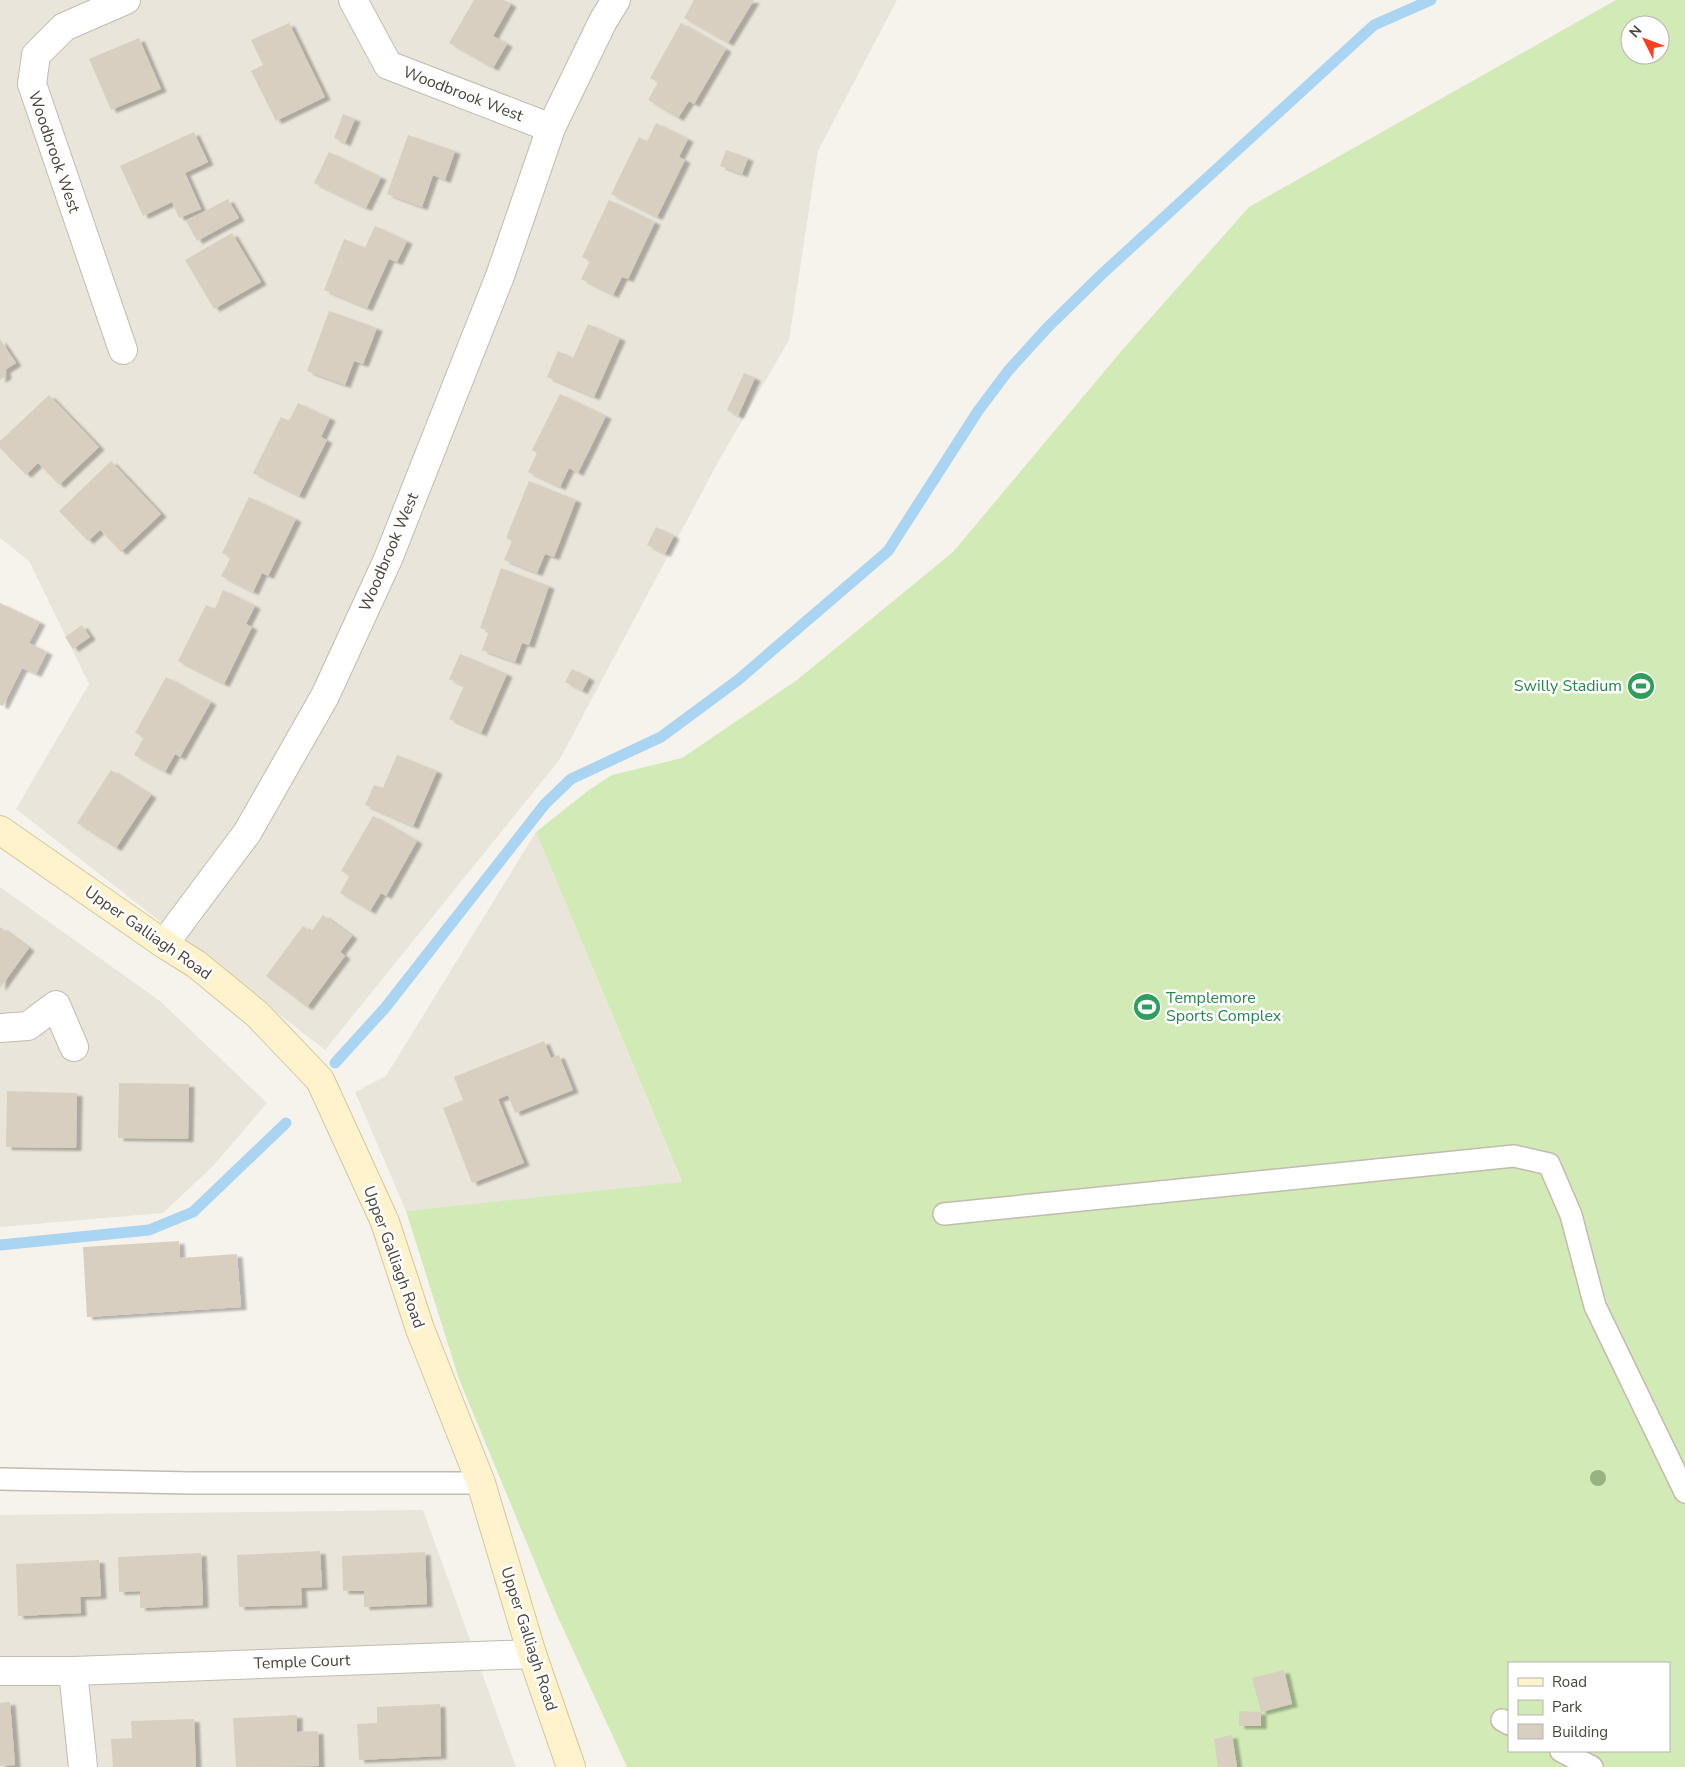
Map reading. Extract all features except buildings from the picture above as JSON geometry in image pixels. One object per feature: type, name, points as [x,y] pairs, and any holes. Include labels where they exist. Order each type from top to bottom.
[{"type":"street","name":"Woodbrook West","points":[[123,350],[40,115],[32,84],[36,54],[64,27],[126,0]]},
{"type":"street","name":"Woodbrook West","points":[[353,0],[388,65],[551,128]]},
{"type":"street","name":"Woodbrook West","points":[[164,944],[247,833],[326,696],[388,559],[500,276],[551,128],[603,21],[616,0]]},
{"type":"street","name":"Upper Galliagh Road","points":[[0,830],[164,944],[196,964],[257,1014],[320,1080],[385,1222],[420,1329],[480,1483],[532,1654],[571,1767]]},
{"type":"street","points":[[0,1028],[28,1026],[56,1005],[74,1046]]},
{"type":"street","name":"Temple Court","points":[[0,1672],[532,1654]]},
{"type":"street","points":[[73,1671],[83,1767]]},
{"type":"lane","points":[[944,1214],[1514,1156],[1549,1164],[1571,1215],[1595,1306],[1685,1492]]},
{"type":"lane","points":[[0,1479],[190,1483],[480,1483]]},
{"type":"lane","points":[[1563,1752],[1592,1767]]},
{"type":"shaded area","points":[[0,0],[897,0],[818,151],[789,340],[718,462],[560,759],[325,1050],[16,809],[89,684],[29,561],[0,538]]},
{"type":"shaded area","points":[[536,832],[682,1183],[406,1211],[355,1092],[386,1076]]},
{"type":"shaded area","points":[[0,887],[160,1001],[267,1103],[213,1166],[163,1213],[0,1227]]},
{"type":"shaded area","points":[[423,1510],[516,1767],[0,1767],[0,1515]]},
{"type":"green space","name":"Templemore Sports Complex","points":[[1616,0],[1685,0],[1685,1767],[627,1767],[555,1611],[459,1379],[406,1211],[682,1182],[536,832],[589,790],[612,775],[682,758],[797,680],[953,552],[1124,348],[1249,207]]},
{"type":"waterway","points":[[335,1063],[385,1008],[545,804],[571,779],[661,737],[738,680],[888,551],[978,411],[1008,371],[1047,328],[1102,274],[1374,25],[1431,0]]},
{"type":"waterway","points":[[0,1245],[149,1230],[193,1212],[286,1123]]},
{"type":"place","name":"Swilly Stadium","points":[[1641,686]]},
{"type":"place","name":"Templemore Sports Complex","points":[[1147,1007]]}]
